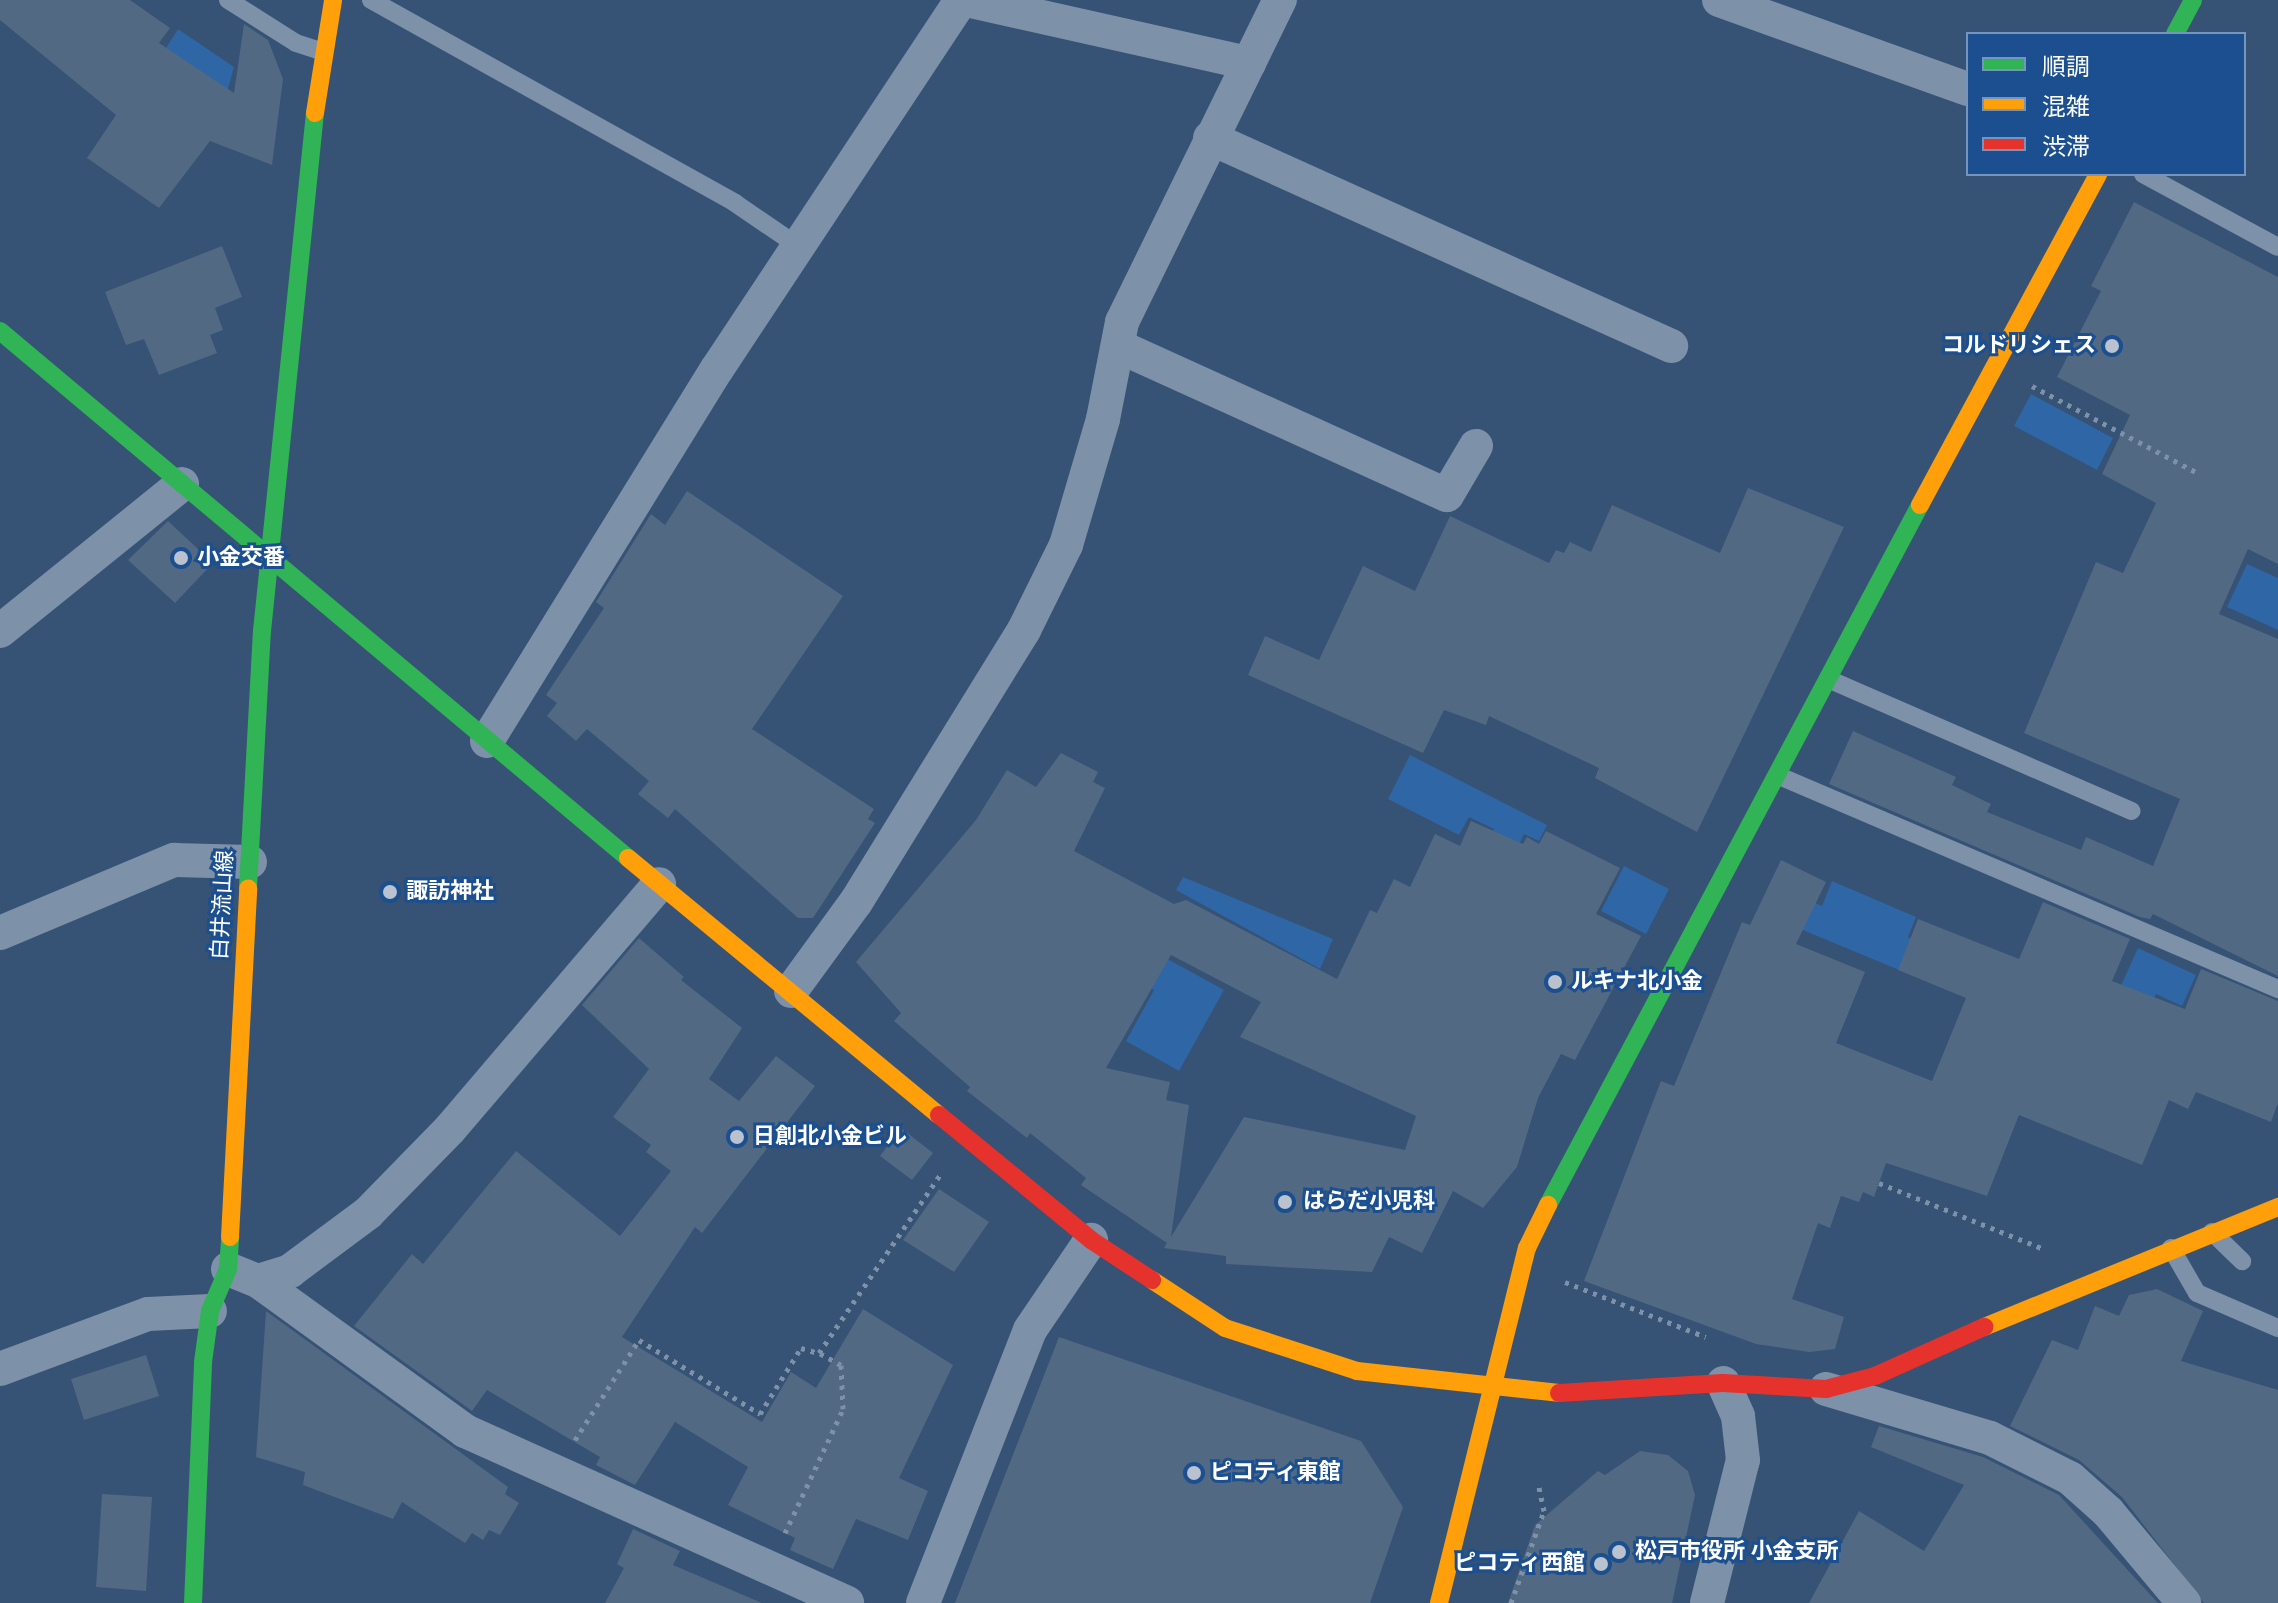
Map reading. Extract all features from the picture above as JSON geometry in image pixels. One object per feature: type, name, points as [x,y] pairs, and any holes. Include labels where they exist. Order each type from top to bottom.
[{"type":"street","name":"白井流山線","points":[[193,1603],[210,1311],[243,1275],[250,862],[271,558],[293,292],[333,0]]},
{"type":"street","points":[[487,741],[798,246],[964,0],[1249,63]]},
{"type":"street","points":[[791,991],[856,902],[1024,630],[1066,545],[1122,322],[1280,0]]},
{"type":"street","points":[[1719,0],[1966,88]]},
{"type":"street","points":[[2176,32],[2193,0]]},
{"type":"street","points":[[1210,138],[1671,346]]},
{"type":"street","points":[[1439,1603],[1527,1248],[1594,1111],[1779,776],[2097,176]]},
{"type":"street","points":[[0,331],[487,741],[968,1135],[1091,1240],[1225,1328],[1357,1371],[1491,1390],[1602,1395],[1723,1383],[1826,1389],[1990,1438],[2070,1478],[2184,1603]]},
{"type":"street","points":[[1118,346],[1447,495],[1476,446]]},
{"type":"street","points":[[0,631],[182,484]]},
{"type":"street","points":[[0,933],[174,860],[250,862]]},
{"type":"street","points":[[243,1275],[290,1271],[368,1213],[450,1129],[659,884]]},
{"type":"street","points":[[1826,1389],[1875,1376],[1982,1316],[2278,1207]]},
{"type":"street","points":[[923,1603],[1030,1330],[1091,1240]]},
{"type":"street","points":[[243,1275],[465,1431],[847,1603]]},
{"type":"street","points":[[0,1369],[148,1314],[210,1311]]},
{"type":"street","points":[[1707,1603],[1743,1460],[1738,1416],[1723,1383]]},
{"type":"lane","points":[[228,0],[296,43],[324,52]]},
{"type":"lane","points":[[371,0],[735,203],[798,246]]},
{"type":"lane","points":[[2147,176],[2278,247]]},
{"type":"lane","points":[[1828,679],[2131,811]]},
{"type":"lane","points":[[1779,776],[2278,989]]},
{"type":"lane","points":[[2210,1230],[2242,1261]]},
{"type":"lane","points":[[2170,1247],[2197,1293],[2278,1328]]},
{"type":"path","points":[[2033,387],[2196,472]]},
{"type":"path","points":[[819,1353],[968,1135]]},
{"type":"path","points":[[1879,1183],[2050,1252]]},
{"type":"path","points":[[1562,1281],[1706,1337]]},
{"type":"path","points":[[554,1473],[639,1340],[760,1414],[801,1348],[819,1353],[841,1365],[843,1409],[768,1570]]},
{"type":"path","points":[[1511,1603],[1544,1511],[1538,1483]]},
{"type":"shaded area","points":[[178,29],[234,67],[219,122],[203,151],[136,95]]},
{"type":"shaded area","points":[[2031,394],[2113,438],[2097,470],[2014,426]]},
{"type":"shaded area","points":[[2247,564],[2278,578],[2278,630],[2227,607]]},
{"type":"shaded area","points":[[1410,755],[1547,825],[1539,841],[1524,834],[1510,863],[1484,850],[1494,829],[1469,817],[1459,835],[1388,799]]},
{"type":"shaded area","points":[[1624,866],[1669,889],[1646,934],[1601,911]]},
{"type":"shaded area","points":[[1183,877],[1333,939],[1320,969],[1176,890]]},
{"type":"shaded area","points":[[1832,881],[1916,917],[1908,937],[1917,942],[1904,972],[1769,916],[1780,888],[1822,906]]},
{"type":"shaded area","points":[[1091,917],[1224,990],[1179,1071],[1126,1041],[1154,990],[1075,947]]},
{"type":"shaded area","points":[[2138,948],[2196,975],[2182,1006],[2156,994],[2150,1007],[2118,992]]},
{"type":"building","points":[[0,0],[130,0],[170,28],[159,43],[234,93],[244,24],[268,40],[283,79],[272,165],[210,141],[159,208],[87,158],[116,115],[0,20]]},
{"type":"building","points":[[2134,202],[2278,277],[2278,564],[2248,549],[2219,614],[2278,639],[2278,976],[2153,914],[2150,919],[2140,917],[1829,784],[1853,731],[1956,777],[1952,785],[1991,804],[1987,812],[2081,850],[2086,837],[2153,866],[2180,799],[2024,733],[2096,562],[2123,573],[2156,503],[2102,474],[2130,415],[2057,377],[2101,291],[2091,286]]},
{"type":"building","points":[[222,246],[242,297],[215,308],[223,330],[210,335],[217,353],[159,375],[144,339],[126,345],[105,292]]},
{"type":"building","points":[[1748,488],[1844,527],[1697,832],[1595,778],[1599,768],[1489,716],[1486,725],[1444,710],[1423,753],[1248,675],[1265,636],[1319,660],[1363,566],[1415,591],[1450,516],[1549,563],[1556,550],[1564,553],[1570,542],[1591,552],[1612,505],[1720,553]]},
{"type":"building","points":[[687,491],[843,596],[752,729],[874,809],[868,819],[875,823],[813,918],[798,918],[675,809],[668,818],[638,794],[649,781],[587,729],[576,741],[547,716],[557,703],[546,695],[604,608],[596,602],[651,514],[665,525]]},
{"type":"building","points":[[168,521],[213,563],[175,603],[128,560]]},
{"type":"building","points":[[1061,753],[1098,772],[1093,782],[1105,788],[1074,851],[1174,904],[1186,900],[1337,979],[1370,910],[1377,913],[1394,879],[1410,887],[1435,834],[1460,846],[1471,821],[1523,844],[1527,837],[1539,844],[1546,831],[1620,868],[1596,914],[1641,936],[1575,1060],[1561,1054],[1538,1098],[1517,1167],[1483,1208],[1453,1191],[1422,1253],[1389,1237],[1372,1272],[1226,1264],[1226,1256],[1164,1248],[1167,1243],[1081,1185],[1086,1178],[1030,1133],[1027,1138],[967,1091],[970,1087],[894,1021],[901,1013],[856,962],[976,820],[1007,770],[1036,787]],"holes":[[[1171,955],[1261,1002],[1240,1037],[1416,1116],[1405,1150],[1244,1117],[1171,1237],[1189,1105],[1166,1100],[1170,1082],[1106,1068]]]},
{"type":"building","points":[[1781,860],[1826,882],[1796,944],[1865,972],[1836,1043],[1932,1081],[1966,998],[1898,970],[1918,919],[2019,959],[2043,902],[2130,939],[2112,981],[2185,1009],[2201,969],[2278,1001],[2278,1103],[2271,1122],[2196,1092],[2188,1109],[2169,1100],[2142,1165],[2019,1115],[1987,1196],[1886,1163],[1874,1197],[1863,1192],[1859,1202],[1841,1196],[1830,1228],[1818,1223],[1792,1299],[1844,1317],[1835,1349],[1809,1352],[1756,1344],[1584,1281],[1661,1081],[1674,1086],[1742,922],[1750,925]]},
{"type":"building","points":[[639,938],[684,977],[681,980],[742,1028],[709,1079],[739,1101],[776,1056],[815,1086],[702,1233],[695,1227],[622,1337],[762,1422],[791,1372],[816,1388],[863,1309],[953,1365],[899,1478],[928,1491],[908,1540],[856,1519],[833,1569],[790,1550],[795,1538],[728,1505],[748,1467],[675,1422],[635,1485],[596,1465],[600,1457],[487,1390],[472,1411],[354,1326],[412,1254],[423,1264],[516,1151],[620,1236],[671,1171],[646,1152],[651,1145],[613,1117],[649,1069],[582,1005]]},
{"type":"building","points":[[901,1128],[933,1153],[912,1180],[880,1156]]},
{"type":"building","points":[[939,1189],[989,1222],[954,1272],[903,1240]]},
{"type":"building","points":[[2157,1289],[2203,1311],[2181,1361],[2278,1390],[2278,1603],[2204,1603],[2122,1497],[2079,1460],[2010,1426],[2052,1340],[2078,1350],[2095,1306],[2119,1316],[2129,1295]]},
{"type":"building","points":[[266,1311],[508,1487],[505,1494],[519,1503],[500,1535],[489,1530],[483,1540],[472,1533],[465,1543],[402,1502],[393,1519],[303,1485],[305,1472],[256,1457]]},
{"type":"building","name":"ピコティ東館","points":[[1059,1337],[1361,1441],[1403,1507],[1370,1603],[955,1603]]},
{"type":"building","points":[[146,1355],[159,1396],[84,1420],[71,1379]]},
{"type":"building","points":[[1879,1426],[1983,1457],[2059,1495],[2158,1603],[1809,1603],[1859,1511],[1924,1551],[1964,1485],[1871,1447]]},
{"type":"building","name":"ピコティ西館","points":[[1640,1451],[1668,1455],[1688,1471],[1695,1495],[1672,1603],[1508,1603],[1535,1525],[1598,1471],[1605,1475]]},
{"type":"building","points":[[102,1494],[152,1497],[146,1591],[96,1587]]},
{"type":"building","points":[[633,1529],[680,1551],[673,1565],[762,1603],[605,1603],[624,1568],[617,1564]]},
{"type":"traffic: fast","points":[[2176,32],[2193,0]]},
{"type":"traffic: fast","points":[[248,888],[262,631],[315,113]]},
{"type":"traffic: fast","points":[[0,331],[628,858]]},
{"type":"traffic: fast","points":[[1548,1205],[1920,505]]},
{"type":"traffic: fast","points":[[193,1603],[203,1362],[210,1311],[228,1269],[230,1237]]},
{"type":"traffic: slow","points":[[315,113],[333,0]]},
{"type":"traffic: slow","points":[[1920,505],[2097,176]]},
{"type":"traffic: slow","points":[[628,858],[939,1115]]},
{"type":"traffic: slow","points":[[230,1237],[248,888]]},
{"type":"traffic: slow","points":[[1439,1603],[1527,1248],[1548,1205]]},
{"type":"traffic: slow","points":[[1984,1327],[2278,1207]]},
{"type":"traffic: slow","points":[[1152,1280],[1225,1328],[1357,1371],[1559,1393]]},
{"type":"traffic: jam","points":[[939,1115],[1091,1240],[1152,1280]]},
{"type":"traffic: jam","points":[[1559,1393],[1723,1383],[1826,1389],[1875,1376],[1984,1327]]},
{"type":"place","name":"コルドリシェス","points":[[2112,346]]},
{"type":"place","name":"小金交番","points":[[181,558]]},
{"type":"place","name":"諏訪神社","points":[[390,892]]},
{"type":"place","name":"ルキナ北小金","points":[[1555,982]]},
{"type":"place","name":"日創北小金ビル","points":[[737,1137]]},
{"type":"place","name":"はらだ小児科","points":[[1285,1202]]},
{"type":"place","name":"ピコティ東館","points":[[1194,1473]]},
{"type":"place","name":"松戸市役所 小金支所","points":[[1619,1552]]},
{"type":"place","name":"ピコティ西館","points":[[1601,1564]]}]
